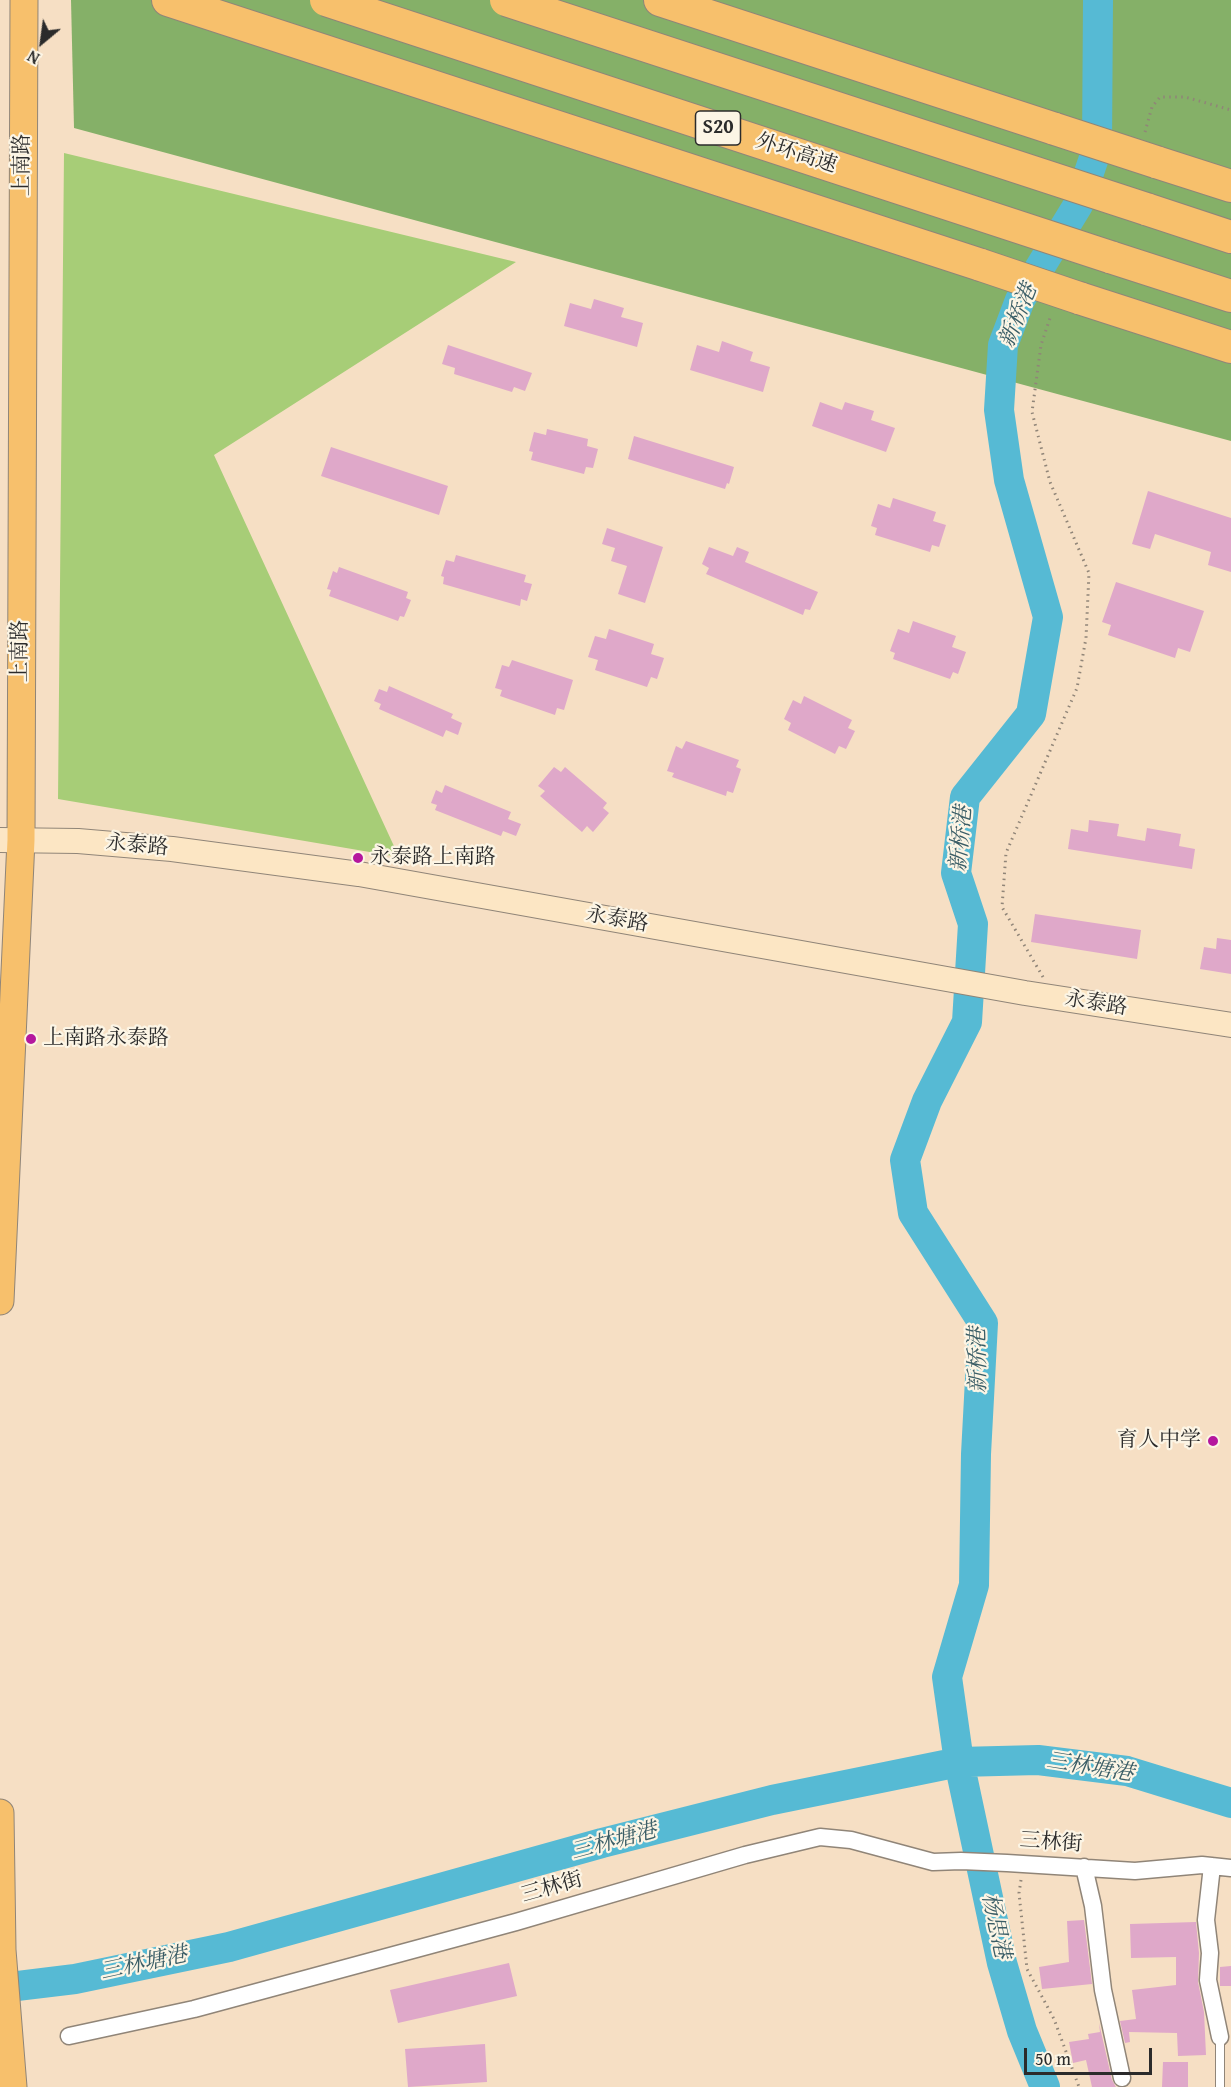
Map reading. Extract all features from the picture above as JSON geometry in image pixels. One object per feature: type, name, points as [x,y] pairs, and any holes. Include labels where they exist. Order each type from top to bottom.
[{"type":"highway","points":[[168,0],[981,265],[1066,303],[1231,347]]},
{"type":"highway","name":"外环高速","points":[[326,0],[1231,296]]},
{"type":"highway","points":[[506,0],[1231,237]]},
{"type":"highway","points":[[660,0],[1055,129],[1150,150],[1231,186]]},
{"type":"main road","name":"上南路","points":[[0,1301],[24,0]]},
{"type":"main road","points":[[0,1813],[2,1950],[12,2076]]},
{"type":"street","name":"永泰路","points":[[10,840],[78,841],[172,849],[359,874],[927,976],[1231,1025]]},
{"type":"street","name":"三林街","points":[[69,2036],[194,2009],[820,1837],[835,1837],[933,1862],[1025,1863],[1135,1870],[1212,1866],[1231,1868]]},
{"type":"street","points":[[1212,1866],[1206,1920],[1210,1953],[1208,1980],[1220,2037]]},
{"type":"street","points":[[1084,1867],[1093,1906],[1103,1990],[1122,2078]]},
{"type":"lane","points":[[1220,2037],[1220,2087]]},
{"type":"path","points":[[1150,150],[1152,107],[1160,97],[1185,97],[1231,110]]},
{"type":"path","points":[[1035,994],[1047,983],[1002,907],[1006,854],[1077,688],[1086,638],[1089,573],[1050,482],[1032,412],[1041,345],[1066,303]]},
{"type":"path","points":[[1025,1863],[1018,1893],[1027,1969],[1054,2019],[1079,2087]]},
{"type":"green space","points":[[71,0],[1231,0],[1231,441],[74,128]]},
{"type":"green space","points":[[64,153],[516,262],[214,455],[399,857],[58,799]]},
{"type":"building","points":[[594,299],[624,308],[621,317],[643,323],[637,347],[564,326],[570,303],[591,309]]},
{"type":"building","points":[[722,341],[753,352],[750,361],[770,367],[763,392],[690,370],[697,345],[719,352]]},
{"type":"building","points":[[448,345],[532,373],[525,391],[514,387],[512,392],[454,374],[455,368],[442,364]]},
{"type":"building","points":[[820,402],[842,410],[845,402],[874,411],[871,420],[895,428],[886,452],[812,426]]},
{"type":"building","points":[[547,429],[588,439],[587,446],[598,449],[593,468],[586,467],[584,474],[531,460],[533,452],[529,451],[534,432],[546,435]]},
{"type":"building","points":[[634,436],[734,467],[729,484],[727,483],[725,489],[628,459]]},
{"type":"building","points":[[331,447],[448,486],[439,515],[321,476]]},
{"type":"building","points":[[1148,491],[1231,518],[1231,572],[1208,565],[1211,552],[1155,534],[1150,549],[1132,544]]},
{"type":"building","points":[[893,498],[936,512],[933,521],[946,525],[939,547],[932,545],[930,552],[875,535],[877,528],[871,526],[878,504],[890,508]]},
{"type":"building","points":[[607,528],[663,547],[645,603],[618,594],[627,566],[611,561],[615,548],[602,544]]},
{"type":"building","points":[[709,547],[733,556],[737,547],[749,552],[745,562],[818,592],[810,610],[805,609],[803,615],[706,574],[709,568],[702,564]]},
{"type":"building","points":[[456,555],[526,575],[524,582],[532,584],[527,601],[521,599],[520,606],[443,584],[444,577],[441,576],[446,560],[454,562]]},
{"type":"building","points":[[339,567],[408,592],[406,598],[411,600],[404,617],[400,616],[398,621],[329,596],[331,590],[327,589],[333,571],[337,573]]},
{"type":"building","points":[[1116,582],[1204,611],[1190,652],[1178,648],[1175,658],[1108,635],[1111,625],[1102,622]]},
{"type":"building","points":[[913,621],[956,636],[952,647],[966,652],[958,674],[953,672],[950,679],[893,659],[895,653],[890,651],[898,629],[909,633]]},
{"type":"building","points":[[609,629],[654,644],[651,654],[664,658],[657,679],[651,677],[647,687],[595,670],[598,660],[588,657],[595,636],[606,639]]},
{"type":"building","points":[[512,660],[573,680],[564,710],[557,708],[555,715],[500,696],[502,690],[495,688],[502,665],[509,667]]},
{"type":"building","points":[[389,686],[453,714],[451,718],[462,723],[458,735],[446,730],[443,737],[379,709],[381,704],[374,701],[379,689],[387,692]]},
{"type":"building","points":[[804,696],[852,720],[848,728],[855,731],[846,749],[839,746],[835,754],[788,730],[791,723],[784,719],[793,700],[801,704]]},
{"type":"building","points":[[686,741],[739,760],[736,767],[741,769],[733,793],[727,791],[726,796],[672,777],[674,773],[667,771],[676,746],[682,749]]},
{"type":"building","points":[[554,767],[561,772],[565,767],[607,803],[603,808],[609,813],[593,832],[587,826],[582,832],[540,796],[545,791],[538,786]]},
{"type":"building","points":[[445,785],[511,812],[508,819],[521,824],[516,836],[503,831],[501,836],[435,810],[437,805],[431,803],[436,790],[442,793]]},
{"type":"building","points":[[1089,820],[1119,824],[1117,836],[1145,841],[1147,828],[1181,834],[1179,846],[1195,849],[1192,869],[1068,849],[1071,829],[1088,832]]},
{"type":"building","points":[[1035,914],[1141,930],[1137,959],[1031,942]]},
{"type":"building","points":[[1217,938],[1231,940],[1231,974],[1200,969],[1204,947],[1216,949]]},
{"type":"building","points":[[1084,1920],[1092,1984],[1042,1989],[1039,1967],[1069,1962],[1067,1921]]},
{"type":"building","points":[[1196,1922],[1199,1953],[1198,1982],[1204,2012],[1206,2055],[1178,2056],[1177,2033],[1129,2032],[1130,2042],[1125,2043],[1120,2021],[1136,2019],[1132,1990],[1176,1985],[1176,1957],[1131,1958],[1130,1924]]},
{"type":"building","points":[[509,1963],[517,1996],[398,2023],[390,1990]]},
{"type":"building","points":[[1231,1966],[1231,1986],[1220,1986],[1220,1967]]},
{"type":"building","points":[[1099,2023],[1112,2080],[1116,2087],[1092,2087],[1086,2060],[1073,2063],[1069,2042],[1089,2039],[1088,2034],[1100,2032]]},
{"type":"building","points":[[485,2044],[487,2082],[408,2087],[405,2049]]},
{"type":"building","points":[[1163,2062],[1188,2062],[1188,2087],[1162,2087]]},
{"type":"waterway","name":"新桥港","points":[[1045,2087],[1022,2031],[1002,1963],[959,1762],[947,1677],[974,1585],[976,1454],[983,1323],[913,1213],[905,1160],[927,1101],[967,1022],[973,924],[956,873],[965,797],[1031,714],[1048,617],[1009,480],[999,410],[1003,345],[1020,300],[1078,205],[1097,149],[1098,0]]},
{"type":"waterway","name":"三林塘港","points":[[0,1988],[75,1979],[229,1947],[602,1843],[772,1800],[959,1762],[1038,1760],[1127,1771],[1231,1803]]},
{"type":"place","name":"永泰路上南路","points":[[358,858]]},
{"type":"place","name":"上南路永泰路","points":[[31,1039]]},
{"type":"place","name":"育人中学","points":[[1213,1441]]},
{"type":"water label","name":"杨思港","points":[[995,1926]]}]
